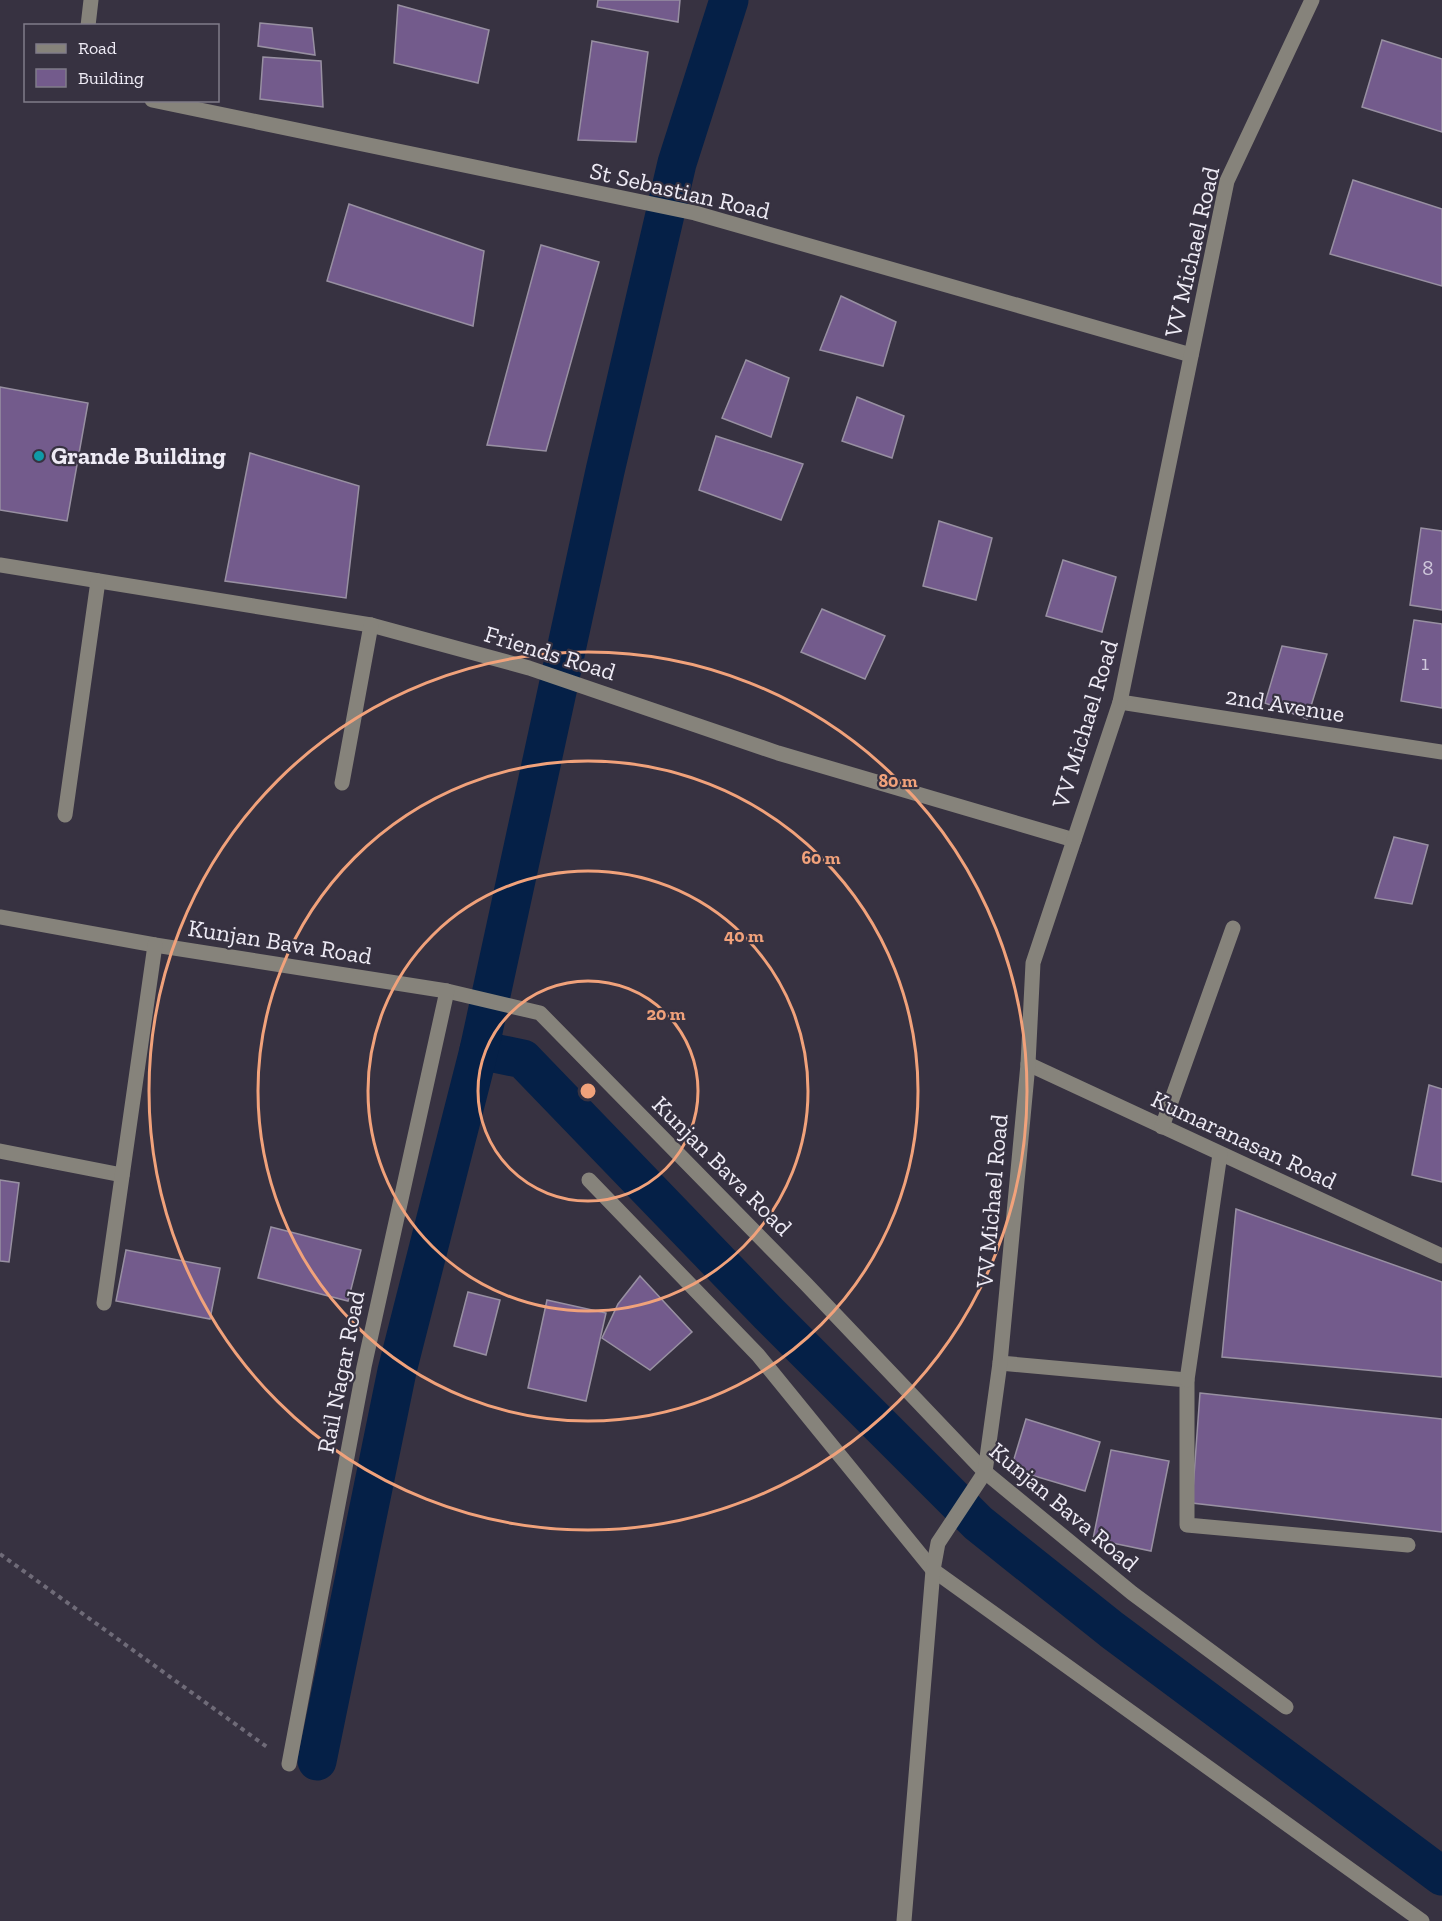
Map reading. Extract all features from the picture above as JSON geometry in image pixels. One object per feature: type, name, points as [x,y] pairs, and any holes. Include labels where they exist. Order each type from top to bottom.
[{"type":"street","points":[[88,24],[91,0]]},
{"type":"street","name":"VV Michael Road","points":[[983,1475],[1000,1363],[1028,1064],[1032,963],[1120,702],[1227,181],[1312,0]]},
{"type":"street","name":"St Sebastian Road","points":[[161,102],[689,212],[1191,355]]},
{"type":"street","name":"Friends Road","points":[[0,565],[371,625],[529,668],[778,753],[1074,840]]},
{"type":"street","points":[[65,815],[98,580]]},
{"type":"street","points":[[342,783],[371,625]]},
{"type":"street","name":"2nd Avenue","points":[[1120,702],[1442,752]]},
{"type":"street","name":"Kunjan Bava Road","points":[[0,917],[155,945],[447,991],[540,1013],[798,1275],[983,1475],[1132,1593],[1286,1707]]},
{"type":"street","points":[[1162,1126],[1233,928]]},
{"type":"street","points":[[104,1303],[155,945]]},
{"type":"street","name":"Rail Nagar Road","points":[[289,1764],[364,1367],[447,991]]},
{"type":"street","name":"Kumaranasan Road","points":[[1028,1064],[1442,1256]]},
{"type":"street","points":[[0,1151],[122,1175]]},
{"type":"street","points":[[1220,1154],[1187,1380],[1187,1525],[1408,1545]]},
{"type":"street","points":[[590,1180],[758,1355],[933,1570],[1422,1921]]},
{"type":"street","points":[[1000,1363],[1187,1380]]},
{"type":"street","points":[[904,1921],[933,1570],[938,1543],[983,1475]]},
{"type":"path","points":[[0,1554],[289,1764]]},
{"type":"building","points":[[598,0],[680,0],[678,22],[597,7]]},
{"type":"building","points":[[398,5],[489,30],[478,83],[394,63]]},
{"type":"building","points":[[260,23],[312,28],[315,55],[258,46]]},
{"type":"building","points":[[1382,40],[1442,59],[1442,132],[1362,107]]},
{"type":"building","points":[[592,41],[648,52],[636,142],[578,140]]},
{"type":"building","points":[[263,57],[321,61],[323,107],[260,99]]},
{"type":"building","points":[[1353,180],[1442,209],[1442,286],[1330,254]]},
{"type":"building","points":[[349,204],[484,251],[473,326],[327,281]]},
{"type":"building","points":[[541,245],[599,262],[546,451],[487,445]]},
{"type":"building","points":[[841,296],[896,322],[883,366],[820,350]]},
{"type":"building","points":[[746,360],[789,378],[771,437],[722,418]]},
{"type":"building","name":"Grande Building","points":[[0,387],[88,403],[67,521],[0,510]]},
{"type":"building","points":[[857,397],[904,416],[892,458],[842,441]]},
{"type":"building","points":[[716,436],[803,464],[781,520],[699,490]]},
{"type":"building","points":[[250,453],[359,486],[346,598],[225,581]]},
{"type":"building","points":[[939,521],[992,538],[976,600],[923,586]]},
{"type":"building","points":[[1421,528],[1442,531],[1442,610],[1410,605]]},
{"type":"building","points":[[1063,560],[1116,577],[1102,632],[1046,616]]},
{"type":"building","points":[[822,609],[885,636],[865,679],[801,652]]},
{"type":"building","points":[[1414,620],[1442,624],[1442,708],[1401,701]]},
{"type":"building","points":[[1282,646],[1327,654],[1307,719],[1265,703]]},
{"type":"building","points":[[1394,837],[1428,845],[1412,904],[1375,898]]},
{"type":"building","points":[[1429,1085],[1442,1089],[1442,1182],[1412,1175]]},
{"type":"building","points":[[0,1180],[19,1183],[9,1262],[0,1261]]},
{"type":"building","points":[[1236,1209],[1442,1282],[1442,1377],[1222,1357]]},
{"type":"building","points":[[271,1227],[361,1250],[348,1301],[258,1278]]},
{"type":"building","points":[[126,1250],[220,1268],[210,1319],[116,1301]]},
{"type":"building","points":[[640,1276],[692,1332],[650,1370],[602,1338],[618,1304]]},
{"type":"building","points":[[468,1292],[500,1300],[486,1355],[454,1346]]},
{"type":"building","points":[[547,1300],[606,1313],[586,1401],[528,1388]]},
{"type":"building","points":[[1200,1393],[1442,1419],[1442,1532],[1192,1503]]},
{"type":"building","points":[[1026,1419],[1100,1442],[1085,1491],[1011,1469]]},
{"type":"building","points":[[1111,1450],[1169,1461],[1151,1551],[1093,1539]]},
{"type":"waterway","points":[[317,1761],[397,1371],[479,1050],[605,471],[677,163],[729,0]]},
{"type":"waterway","points":[[479,1050],[523,1059],[769,1314],[978,1523],[1112,1630],[1442,1876]]},
{"type":"place","name":"Grande Building","points":[[39,456]]}]
